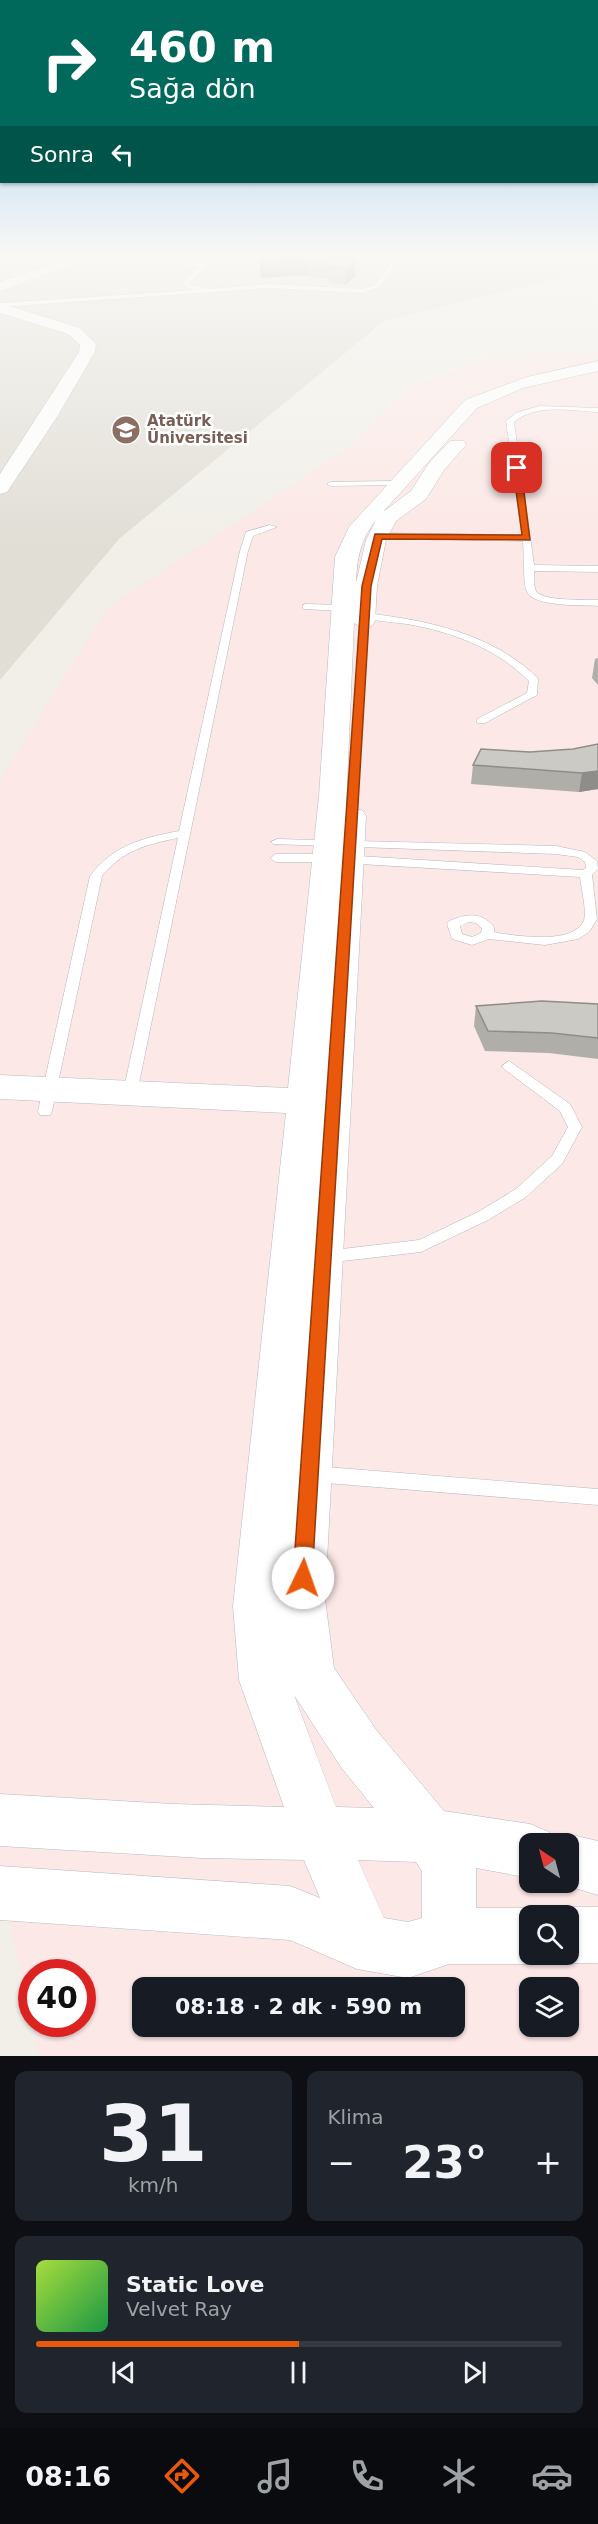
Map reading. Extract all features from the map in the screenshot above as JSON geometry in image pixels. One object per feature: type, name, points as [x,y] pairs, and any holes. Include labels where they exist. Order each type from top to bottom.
[{"type":"street","points":[[0,488],[48,417],[87,351]]},
{"type":"street","points":[[449,1936],[449,1865],[431,1837],[359,1749],[311,1677],[301,1599],[323,1257],[338,851],[354,612],[346,557],[356,531],[398,490],[471,404],[490,394],[532,380],[598,366]]},
{"type":"street","points":[[354,612],[366,586],[378,536],[398,490],[436,467],[498,401],[551,384],[598,374]]},
{"type":"street","points":[[338,851],[302,1112],[257,1606],[264,1680],[319,1833],[367,1942]]},
{"type":"street","points":[[0,1088],[46,1100],[302,1112]]},
{"type":"street","points":[[0,1109],[46,1100],[130,1093],[302,1112]]},
{"type":"street","points":[[0,1820],[230,1833],[381,1833],[484,1840],[519,1848]]},
{"type":"street","points":[[579,1864],[598,1868]]},
{"type":"street","points":[[0,1893],[290,1913],[367,1942],[408,1950],[449,1936],[519,1936]]},
{"type":"street","points":[[579,1935],[598,1935]]},
{"type":"lane","points":[[598,410],[534,409],[516,415],[510,421],[527,538],[531,591],[536,597],[554,601],[598,603]]},
{"type":"lane","points":[[331,484],[398,490]]},
{"type":"lane","points":[[130,1093],[183,834],[249,534],[273,527]]},
{"type":"lane","points":[[378,536],[527,538]]},
{"type":"lane","points":[[530,568],[598,569]]},
{"type":"lane","points":[[306,607],[399,619],[440,628],[482,644],[525,669],[534,680],[532,695],[481,721]]},
{"type":"lane","points":[[46,1100],[96,876],[106,861],[120,851],[142,842],[183,834]]},
{"type":"lane","points":[[276,858],[338,851],[556,850],[581,854],[591,861],[592,869],[586,874],[338,851],[278,842]]},
{"type":"lane","points":[[487,935],[503,939],[549,941],[580,933],[591,918],[586,874]]},
{"type":"lane","points":[[323,1257],[421,1246],[483,1216],[521,1193],[558,1160],[575,1127],[565,1108],[509,1066]]},
{"type":"lane","points":[[309,1474],[598,1497]]},
{"type":"shaded area","points":[[0,351],[348,351],[119,539],[0,680]]},
{"type":"shaded area","points":[[598,352],[598,2056],[39,2056],[35,2037],[96,2037],[96,1959],[18,1959],[18,1963],[0,1882],[0,780],[108,607],[350,446],[404,390],[497,356]]},
{"type":"building","points":[[598,744],[598,771],[582,773],[473,765],[481,749],[530,752],[573,749]]},
{"type":"building","points":[[542,1001],[598,1004],[598,1038],[552,1033],[488,1031],[476,1006]]},
{"type":"place","name":"Atatürk Üniversitesi","points":[[126,430]]},
{"type":"route","points":[[303,1578],[366,586],[378,536],[527,538],[517,468]]}]
